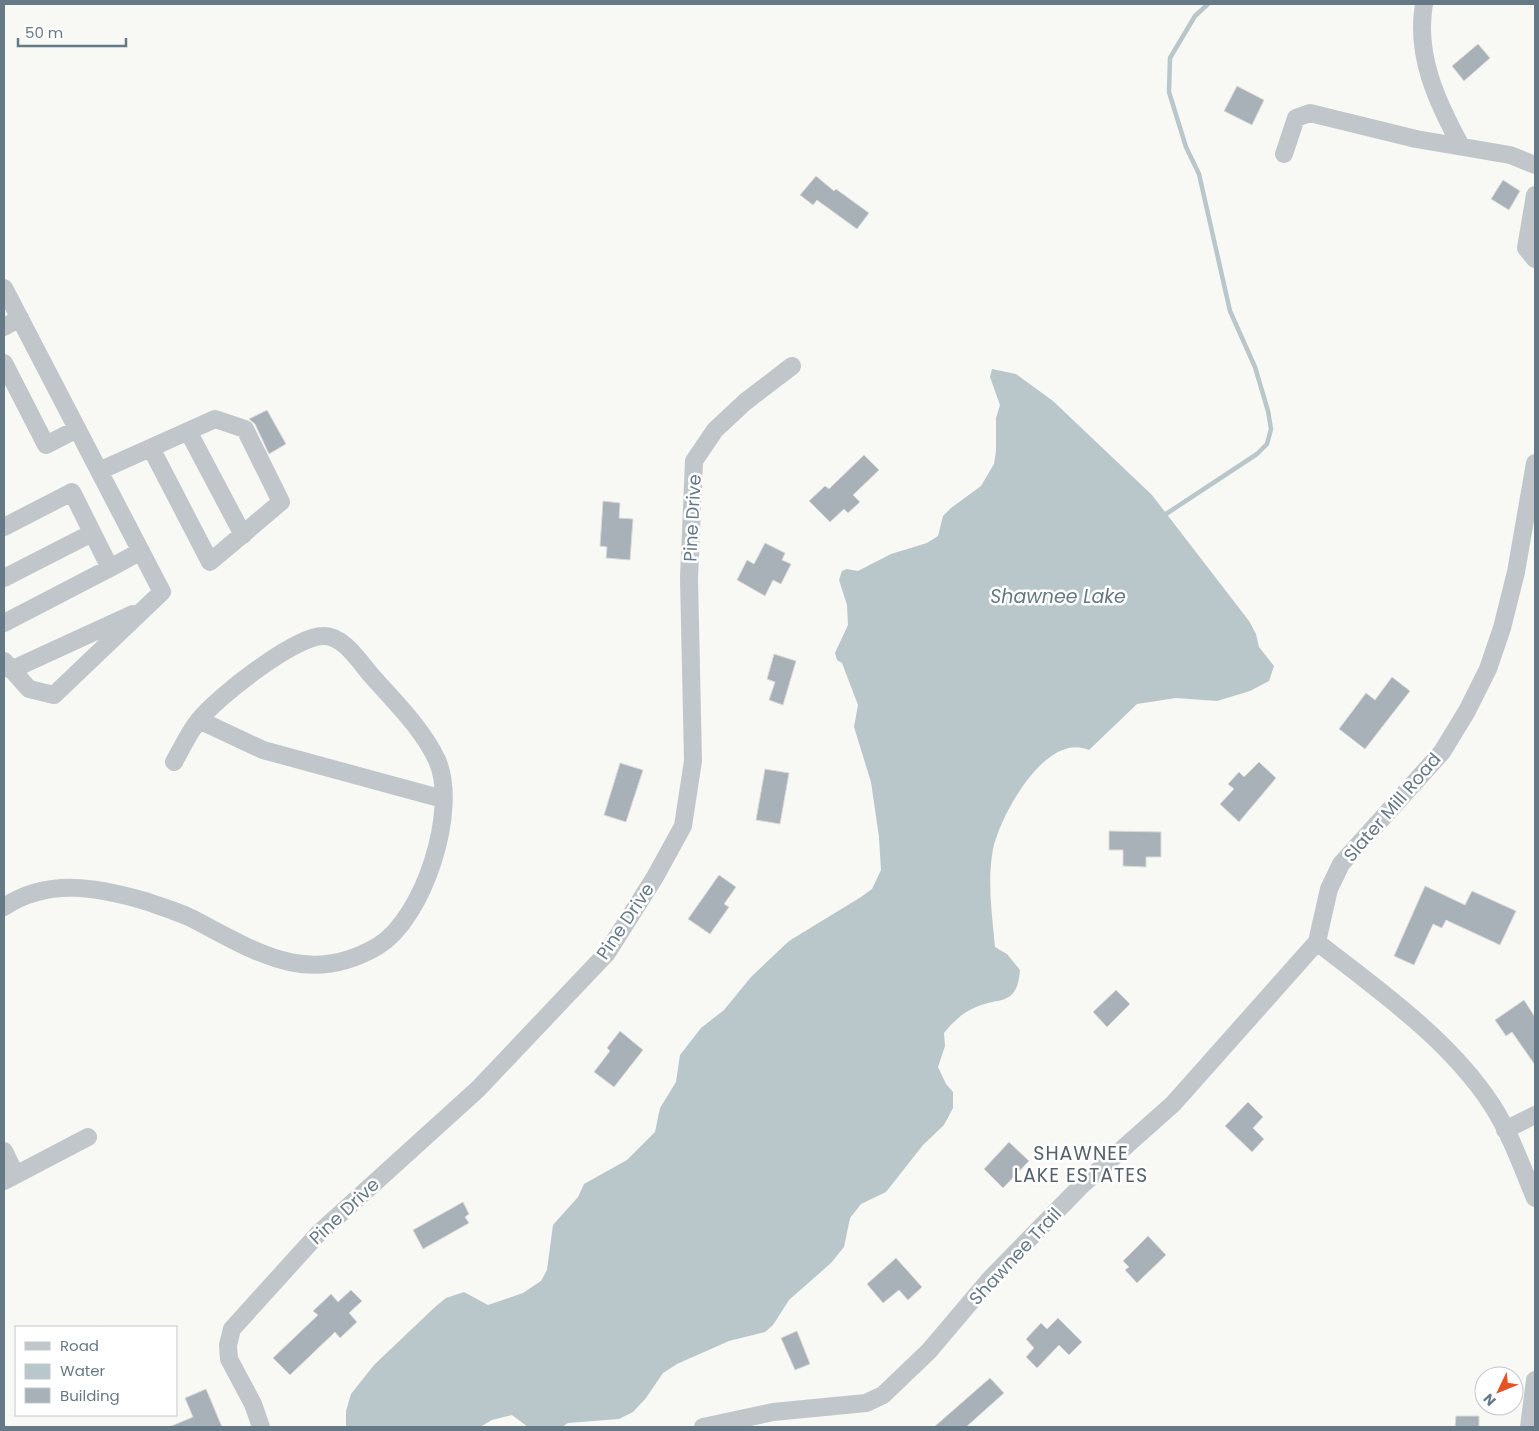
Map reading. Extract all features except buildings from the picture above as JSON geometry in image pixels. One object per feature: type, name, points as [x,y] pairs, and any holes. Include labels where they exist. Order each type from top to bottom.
[{"type":"street","points":[[1424,4],[1422,53],[1439,105],[1461,146]]},
{"type":"street","points":[[1284,154],[1296,118],[1310,114],[1416,139],[1510,155],[1535,165]]},
{"type":"street","points":[[1535,195],[1526,248],[1535,259]]},
{"type":"street","points":[[4,288],[162,592],[146,608],[54,696],[29,689],[7,666],[146,608]]},
{"type":"street","points":[[4,327],[20,318]]},
{"type":"street","points":[[4,363],[46,445],[77,429]]},
{"type":"street","name":"Pine Drive","points":[[261,1427],[253,1404],[229,1359],[228,1345],[232,1329],[318,1234],[478,1089],[607,953],[655,877],[683,826],[693,761],[689,578],[694,461],[715,430],[746,402],[792,366]]},
{"type":"street","points":[[99,471],[216,419],[245,429],[281,502],[210,562],[151,448]]},
{"type":"street","points":[[188,431],[243,535]]},
{"type":"street","name":"Slater Mill Road","points":[[1317,942],[1329,889],[1342,864],[1442,752],[1467,711],[1488,669],[1502,628],[1513,581],[1535,463]]},
{"type":"street","points":[[4,527],[72,492],[110,568]]},
{"type":"street","points":[[4,578],[92,534]]},
{"type":"street","points":[[4,623],[141,551]]},
{"type":"street","points":[[4,908],[18,898],[58,888],[84,887],[102,890],[186,916],[260,954],[287,963],[312,965],[342,962],[379,945],[399,928],[425,883],[438,848],[443,784],[438,761],[427,743],[404,712],[344,644],[324,635],[299,642],[236,684],[199,720],[174,762]]},
{"type":"street","points":[[199,720],[263,750],[443,800]]},
{"type":"street","points":[[1317,942],[1404,1011],[1457,1061],[1492,1105],[1535,1198]]},
{"type":"street","name":"Shawnee Trail","points":[[703,1427],[773,1412],[866,1403],[883,1394],[929,1351],[990,1279],[1083,1184],[1173,1104],[1317,942]]},
{"type":"street","points":[[1505,1130],[1535,1115]]},
{"type":"street","points":[[4,1151],[10,1178],[88,1137]]},
{"type":"street","points":[[1530,1427],[1535,1380]]},
{"type":"water","name":"Shawnee Lake","points":[[992,369],[1016,374],[1053,401],[1152,495],[1249,621],[1256,634],[1259,647],[1274,666],[1269,681],[1250,691],[1217,701],[1176,698],[1137,704],[1089,750],[1073,747],[1057,753],[1042,764],[1028,779],[1005,816],[993,849],[990,874],[995,947],[1007,954],[1020,970],[1015,990],[1011,996],[1005,999],[983,1004],[965,1013],[944,1033],[945,1046],[938,1067],[946,1084],[953,1092],[953,1108],[944,1125],[923,1145],[886,1192],[861,1204],[850,1218],[844,1247],[831,1263],[789,1300],[773,1325],[765,1332],[729,1341],[677,1364],[663,1373],[646,1398],[633,1412],[619,1419],[568,1423],[562,1427],[528,1427],[512,1415],[492,1420],[480,1427],[346,1427],[346,1411],[351,1394],[374,1365],[446,1298],[464,1292],[488,1305],[523,1293],[541,1281],[547,1270],[553,1225],[578,1197],[584,1184],[627,1160],[655,1132],[660,1108],[676,1082],[680,1055],[701,1028],[724,1010],[751,977],[789,941],[872,889],[881,870],[879,837],[871,782],[854,727],[858,705],[842,663],[837,660],[835,653],[848,625],[847,605],[839,580],[842,571],[847,569],[858,571],[891,554],[927,543],[938,536],[943,516],[981,486],[994,464],[996,451],[996,418],[1000,405],[990,377]]},
{"type":"waterway","points":[[1166,514],[1257,454],[1267,444],[1271,429],[1268,411],[1255,367],[1230,311],[1199,174],[1186,147],[1169,92],[1170,58],[1195,16],[1208,4]]},
{"type":"district","name":"SHAWNEE LAKE ESTATES","points":[[1081,1164]]}]
